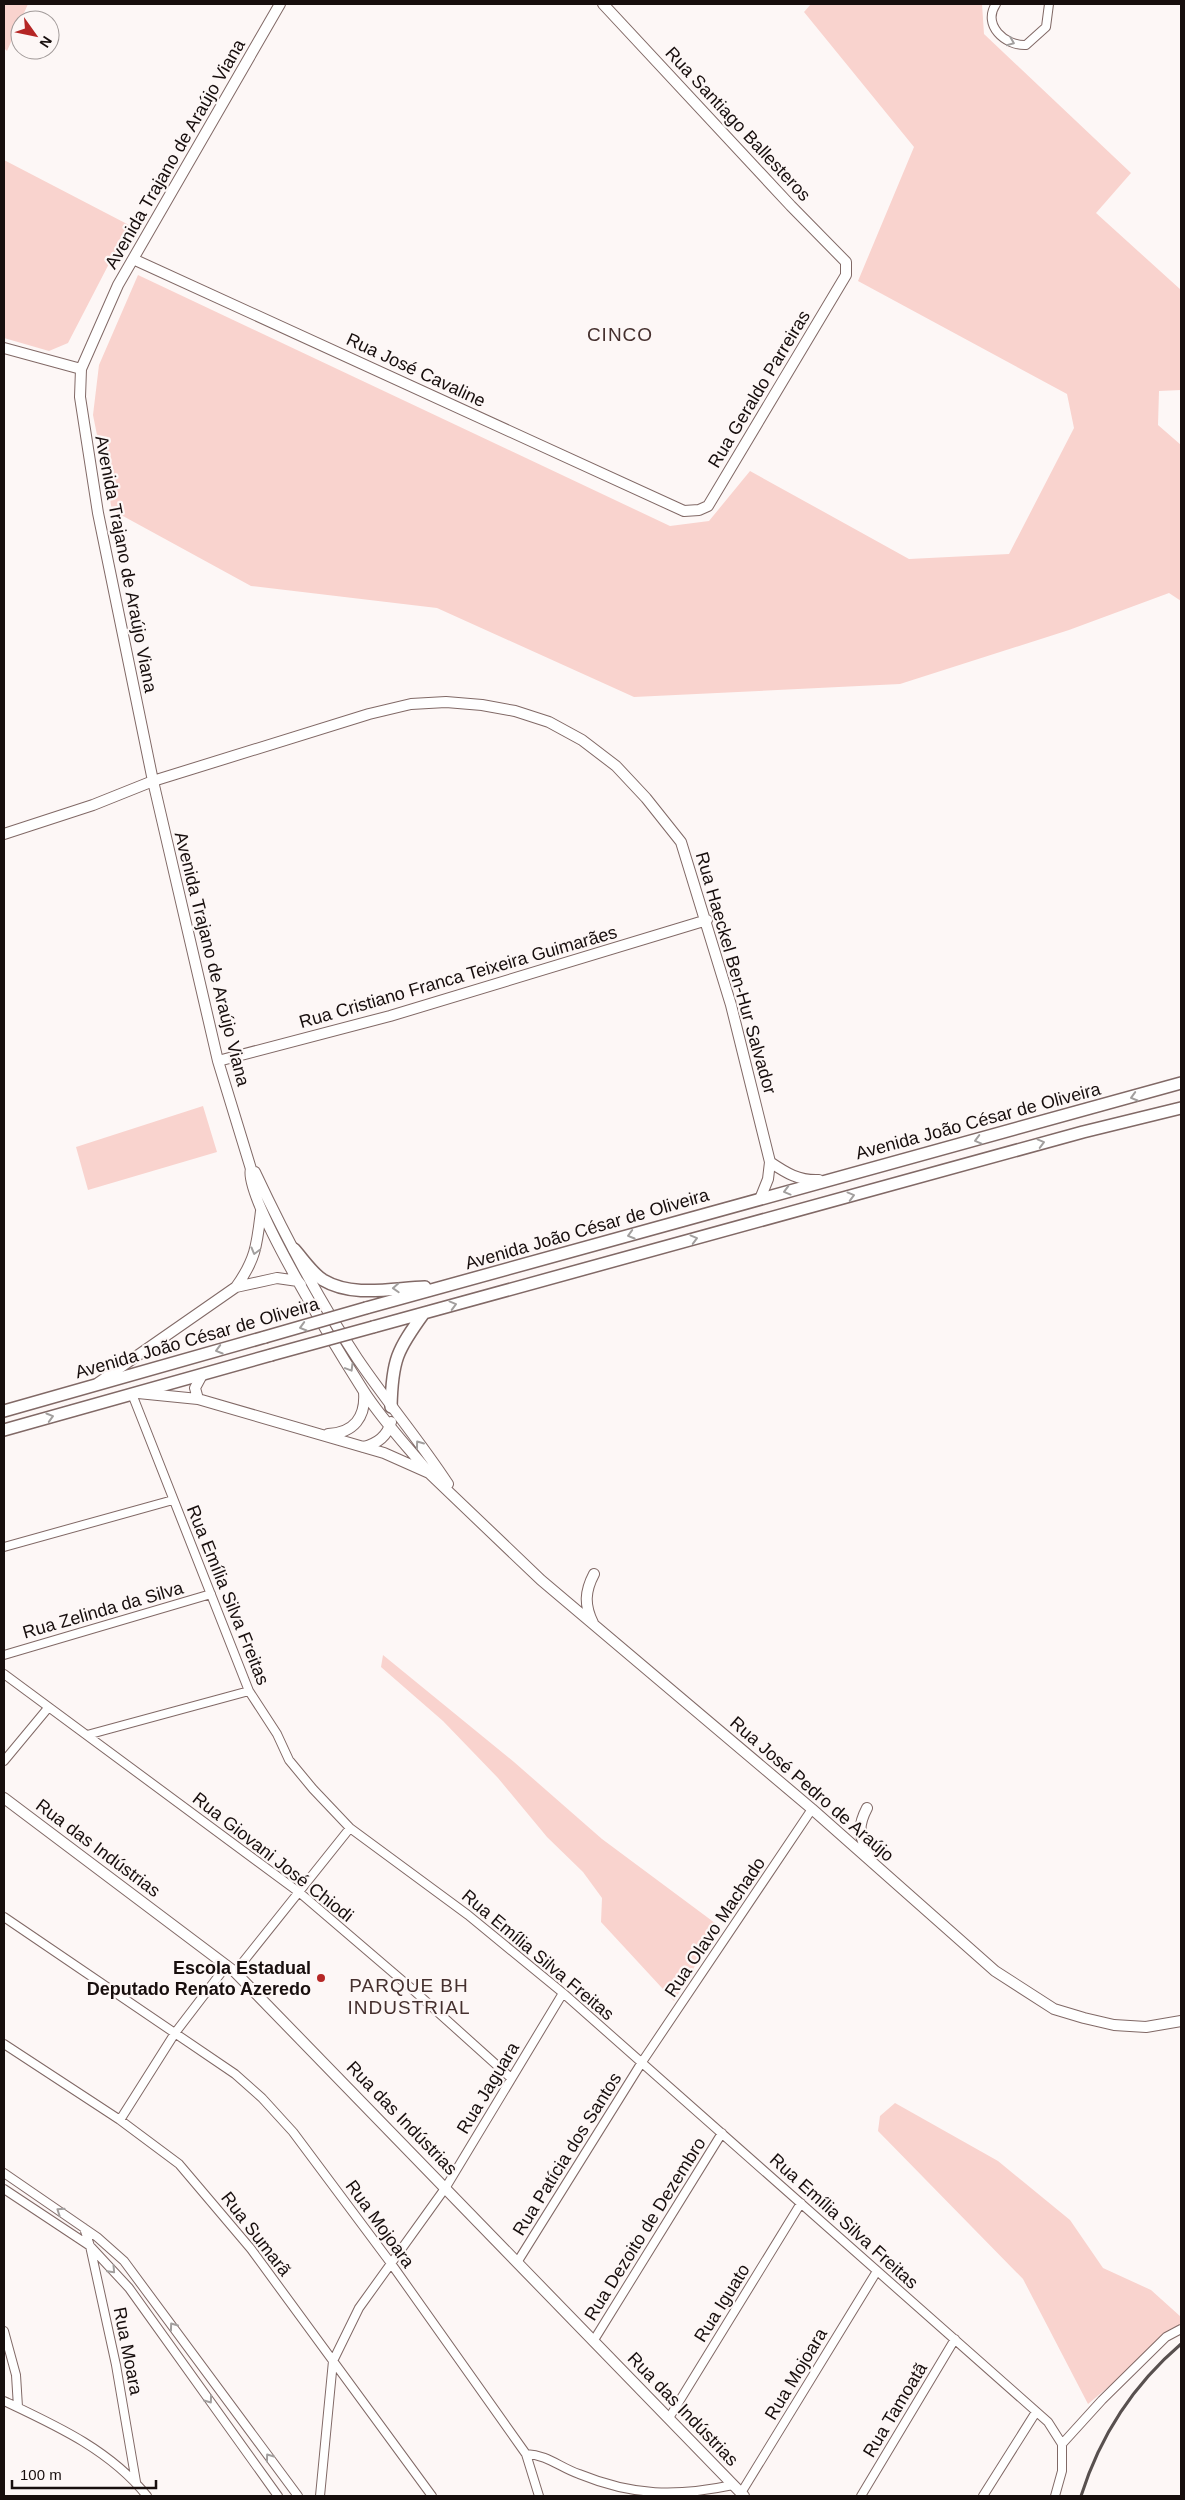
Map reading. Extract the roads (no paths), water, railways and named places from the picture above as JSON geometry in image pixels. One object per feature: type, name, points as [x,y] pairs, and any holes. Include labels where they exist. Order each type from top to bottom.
[{"type":"main road","name":"Avenida João César de Oliveira","points":[[4,1410],[1181,1083]]},
{"type":"main road","name":"Avenida João César de Oliveira","points":[[4,1430],[1083,1132],[1181,1108]]},
{"type":"main road","points":[[294,1249],[322,1279],[344,1288],[363,1290],[445,1287]]},
{"type":"main road","points":[[391,1406],[392,1376],[397,1355],[405,1338],[424,1313]]},
{"type":"main road","points":[[96,1385],[101,1392],[101,1399],[97,1404]]},
{"type":"street","name":"Avenida Trajano de Araújo Viana","points":[[280,4],[118,286],[81,369],[80,397],[82,424],[153,781],[218,1061],[261,1211],[298,1281],[364,1391],[429,1473]]},
{"type":"street","name":"Rua Santiago Ballesteros","points":[[604,4],[791,206],[846,262],[848,267]]},
{"type":"street","points":[[996,4],[993,9],[993,24],[1002,38],[1015,46],[1026,45],[1046,26],[1048,4]]},
{"type":"street","name":"Rua José Cavaline","points":[[133,259],[684,511]]},
{"type":"street","name":"Rua Geraldo Parreiras","points":[[684,511],[699,510],[708,506],[846,275],[848,267]]},
{"type":"street","points":[[4,348],[81,369]]},
{"type":"street","name":"Rua Haeckel Ben-Hur Salvador","points":[[153,781],[369,714],[411,704],[446,702],[482,704],[549,722],[582,740],[616,766],[646,798],[682,842],[707,920],[770,1162],[768,1179],[760,1199]]},
{"type":"street","points":[[4,834],[93,805],[153,781]]},
{"type":"street","name":"Rua Cristiano Franca Teixeira Guimarães","points":[[218,1061],[390,1016],[707,920]]},
{"type":"street","points":[[770,1162],[789,1175],[809,1181],[830,1180]]},
{"type":"street","name":"Avenida Trajano de Araújo Viana","points":[[250,1169],[254,1171],[270,1207],[318,1296],[336,1325],[391,1406],[446,1481]]},
{"type":"street","name":"Avenida Trajano de Araújo Viana","points":[[96,1385],[236,1287],[248,1271],[256,1252],[261,1211]]},
{"type":"street","points":[[236,1287],[277,1278],[298,1281],[336,1325]]},
{"type":"street","points":[[198,1399],[194,1388],[202,1375]]},
{"type":"street","points":[[322,1434],[344,1432],[358,1422],[365,1404],[364,1391]]},
{"type":"street","name":"Rua José Pedro de Araújo","points":[[134,1394],[198,1399],[384,1452],[429,1473],[541,1580],[812,1809],[995,1971],[1054,2009],[1114,2025],[1146,2027],[1181,2021]]},
{"type":"street","name":"Rua Emília Silva Freitas","points":[[134,1394],[173,1500],[249,1691],[277,1734],[289,1760],[313,1789],[350,1828],[468,1915],[563,1992],[1048,2422],[1062,2444]]},
{"type":"street","points":[[362,1447],[374,1444],[386,1434],[390,1426],[391,1406]]},
{"type":"street","name":"Rua José Pedro de Araújo","points":[[446,1481],[458,1501]]},
{"type":"street","points":[[4,1547],[173,1500]]},
{"type":"street","points":[[594,1574],[588,1584],[585,1600],[595,1626]]},
{"type":"street","name":"Rua Zelinda da Silva","points":[[4,1655],[211,1594]]},
{"type":"street","name":"Rua Giovani José Chiodi","points":[[4,1674],[300,1892],[511,2078]]},
{"type":"street","points":[[87,1735],[249,1691]]},
{"type":"street","points":[[4,1760],[48,1708]]},
{"type":"street","name":"Rua das Indústrias","points":[[4,1798],[231,1968],[518,2261],[743,2495]]},
{"type":"street","points":[[867,1808],[860,1822],[861,1838],[873,1863]]},
{"type":"street","name":"Rua Olavo Machado","points":[[642,2062],[812,1809]]},
{"type":"street","points":[[120,2120],[175,2033],[300,1892],[350,1828]]},
{"type":"street","name":"Rua Mojoara","points":[[4,1917],[235,2074],[262,2098],[293,2132],[390,2262],[526,2454],[539,2496]]},
{"type":"street","name":"Rua Jaguara","points":[[320,2496],[333,2361],[359,2308],[390,2262],[446,2187],[563,1992]]},
{"type":"street","name":"Rua Sumarã","points":[[4,2044],[120,2120],[179,2164],[251,2249],[432,2496]]},
{"type":"street","name":"Rua Patícia dos Santos","points":[[518,2261],[642,2062]]},
{"type":"street","name":"Rua Dezoito de Dezembro","points":[[594,2340],[722,2133]]},
{"type":"street","points":[[4,2174],[84,2228],[124,2261],[298,2496]]},
{"type":"street","points":[[4,2189],[90,2246],[129,2288],[278,2496]]},
{"type":"street","name":"Rua Iguato","points":[[669,2418],[801,2203]]},
{"type":"street","name":"Rua Moara","points":[[84,2228],[90,2246],[116,2365],[136,2482]]},
{"type":"street","name":"Rua Mojoara","points":[[743,2495],[877,2271]]},
{"type":"street","points":[[1055,2496],[1062,2471],[1062,2444],[1102,2400],[1166,2337],[1181,2329]]},
{"type":"street","points":[[4,2331],[16,2375],[18,2408]]},
{"type":"street","name":"Rua Tamoatã","points":[[861,2496],[955,2340]]},
{"type":"street","points":[[4,2401],[71,2433],[115,2462],[148,2496]]},
{"type":"street","points":[[983,2496],[1036,2412]]},
{"type":"street","points":[[526,2454],[541,2455],[577,2474],[620,2489],[661,2493],[699,2492],[733,2484]]},
{"type":"railway","points":[[1081,2496],[1098,2453],[1120,2413],[1148,2377],[1181,2344]]},
{"type":"place","name":"Escola Estadual Deputado Renato Azeredo","points":[[321,1978]]},
{"type":"district","name":"CINCO","points":[[620,334]]},
{"type":"district","name":"PARQUE BH INDUSTRIAL","points":[[409,1996]]}]
